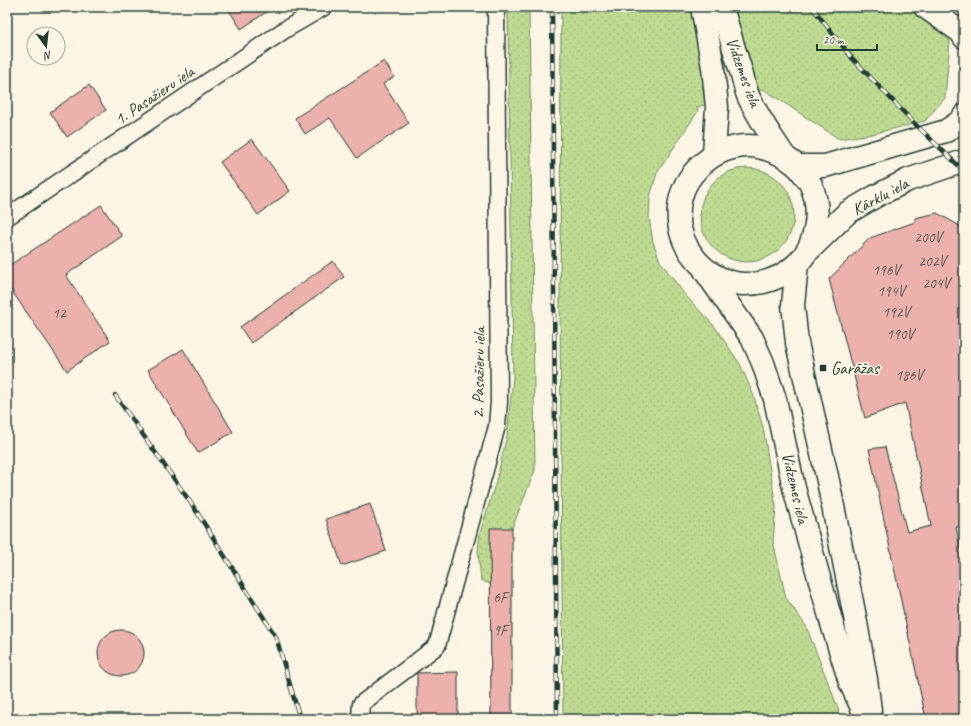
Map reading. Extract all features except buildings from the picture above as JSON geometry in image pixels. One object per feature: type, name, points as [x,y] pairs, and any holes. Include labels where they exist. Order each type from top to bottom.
[{"type":"street","name":"1. Pasažieru iela","points":[[7,217],[279,33],[324,7]]},
{"type":"street","name":"2. Pasažieru iela","points":[[360,719],[361,704],[437,646],[496,426],[499,394],[496,7]]},
{"type":"street","name":"Vidzemes iela","points":[[702,7],[713,67],[717,107],[714,154]]},
{"type":"street","name":"Vidzemes iela","points":[[722,7],[749,98],[791,161],[811,185],[817,207],[816,230],[802,257],[794,304],[797,343],[848,579],[866,679],[871,719]]},
{"type":"street","points":[[925,7],[963,34]]},
{"type":"street","points":[[791,161],[825,166],[955,131],[964,116]]},
{"type":"street","name":"Vidzemes iela","points":[[791,161],[767,149],[750,146],[731,148],[714,154],[697,168],[684,187],[679,208],[680,231],[689,251],[703,268],[752,338],[763,363],[775,399],[794,488],[832,624],[850,682],[867,719]]},
{"type":"street","name":"Kārklu iela","points":[[802,257],[847,213],[908,180],[964,161]]},
{"type":"street","name":"Vidzemes iela","points":[[703,268],[718,277],[734,283],[751,284],[768,281],[784,274],[802,257]]},
{"type":"green space","points":[[508,7],[529,7],[535,470],[490,584],[481,580],[478,551],[480,533],[497,478],[507,436],[513,377]]},
{"type":"green space","points":[[561,7],[692,7],[709,104],[697,107],[698,111],[657,173],[650,197],[649,218],[653,242],[660,261],[685,295],[715,327],[740,364],[753,394],[763,427],[776,507],[773,541],[786,598],[806,626],[838,708],[840,719],[563,719],[560,307]]},
{"type":"green space","points":[[731,7],[912,7],[950,41],[945,98],[925,121],[872,134],[839,139],[763,89],[755,92]]},
{"type":"green space","points":[[747,168],[765,171],[780,182],[791,197],[794,215],[791,233],[780,248],[765,259],[747,262],[729,259],[714,248],[703,233],[700,215],[703,197],[714,182],[729,171]]},
{"type":"railway","points":[[552,7],[557,719]]},
{"type":"railway","points":[[812,7],[852,58],[915,124],[964,171]]},
{"type":"railway","points":[[115,395],[193,506],[276,637],[300,719]]},
{"type":"place","name":"Garāžas","points":[[823,368]]}]
